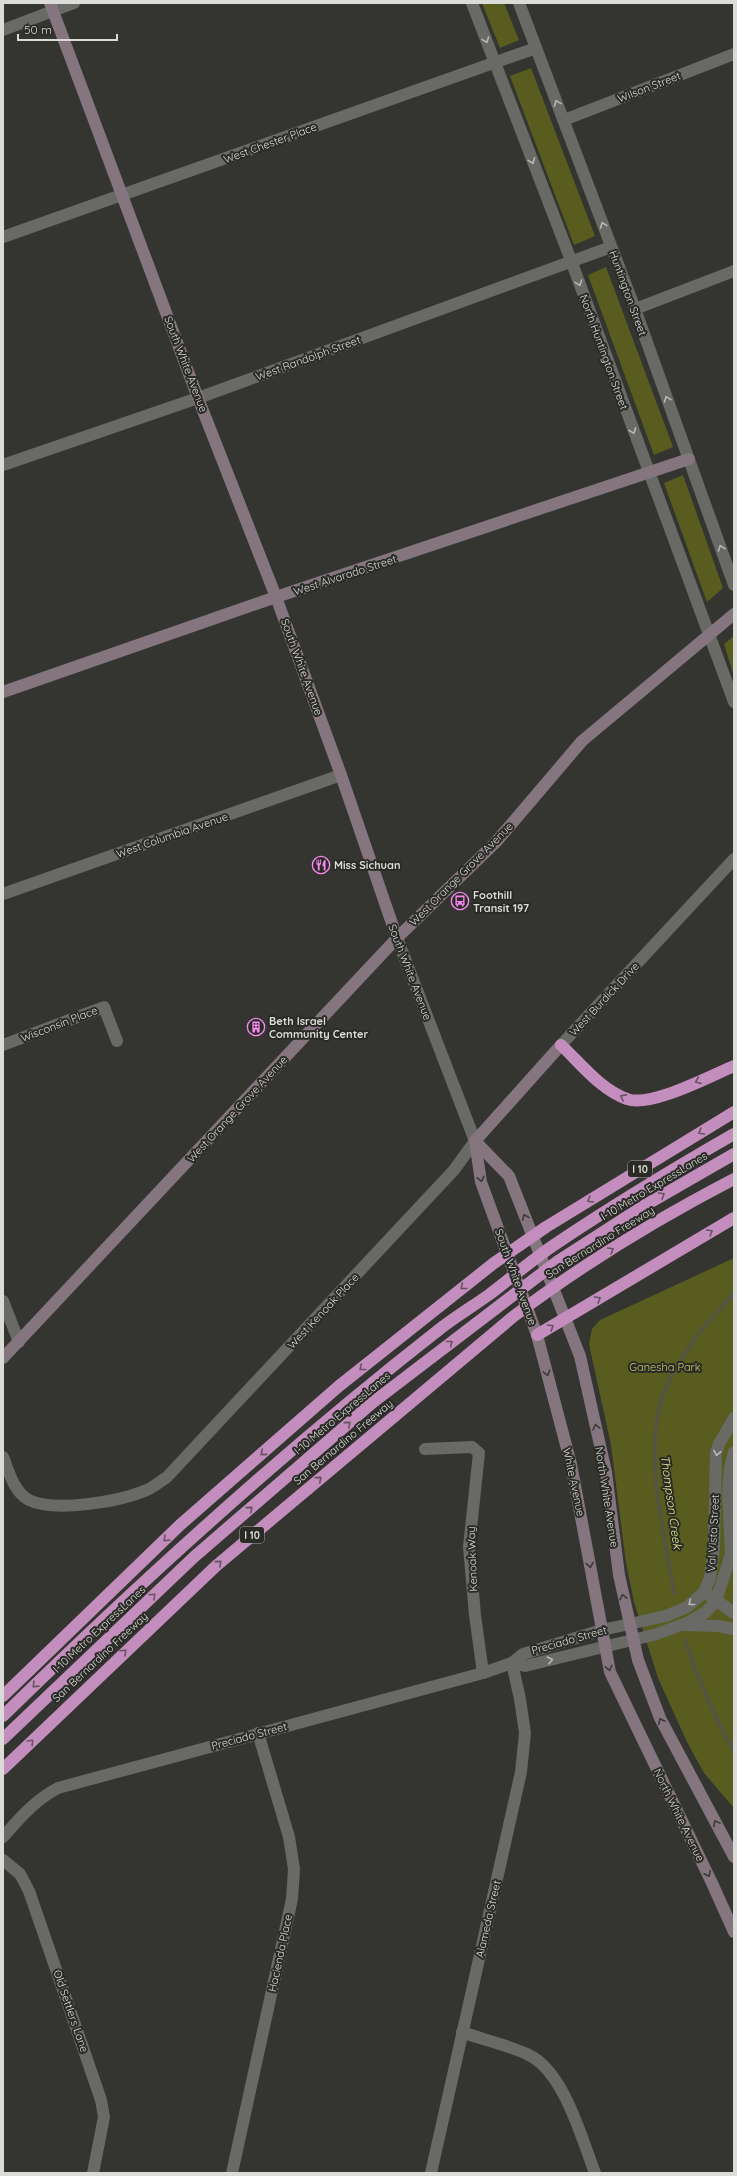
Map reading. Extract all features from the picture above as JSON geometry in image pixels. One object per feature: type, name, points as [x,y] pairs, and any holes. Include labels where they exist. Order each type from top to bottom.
[{"type":"highway","points":[[561,1045],[602,1084],[628,1100],[653,1100],[734,1066]]},
{"type":"highway","name":"I 10","points":[[3,1696],[186,1520],[339,1386],[494,1263],[546,1227],[734,1112]]},
{"type":"highway","name":"I-10 Metro ExpressLanes","points":[[3,1716],[103,1620],[287,1455],[438,1330],[488,1295],[552,1246],[678,1166],[734,1134]]},
{"type":"highway","name":"I-10 Metro ExpressLanes","points":[[3,1739],[194,1557],[372,1403],[507,1298],[558,1261],[642,1207],[734,1154]]},
{"type":"highway","name":"San Bernardino Freeway","points":[[3,1770],[216,1566],[514,1316],[566,1277],[687,1204],[734,1179]]},
{"type":"highway","points":[[537,1335],[734,1218]]},
{"type":"street","points":[[3,30],[52,7],[74,3]]},
{"type":"street","name":"North Huntington Street","points":[[472,3],[572,262],[734,702]]},
{"type":"street","name":"Huntington Street","points":[[519,3],[635,309],[734,585]]},
{"type":"street","name":"South White Avenue","points":[[52,7],[198,398],[276,597],[341,775],[397,938],[475,1141],[482,1182],[537,1335]]},
{"type":"street","name":"West Chester Place","points":[[3,237],[536,48]]},
{"type":"street","name":"Wilson Street","points":[[564,120],[734,54]]},
{"type":"street","name":"West Randolph Street","points":[[3,465],[198,398],[611,247]]},
{"type":"street","points":[[635,309],[734,271]]},
{"type":"street","name":"West Alvarado Street","points":[[3,692],[276,597],[689,459]]},
{"type":"street","name":"West Orange Grove Avenue","points":[[3,1358],[397,938],[496,842],[582,741],[734,614]]},
{"type":"street","name":"West Columbia Avenue","points":[[3,894],[341,775]]},
{"type":"street","name":"West Burdick Drive","points":[[475,1141],[561,1045],[734,859]]},
{"type":"street","name":"Wisconsin Place","points":[[3,1045],[104,1007],[117,1041]]},
{"type":"street","name":"North White Avenue","points":[[475,1141],[509,1176],[580,1356],[606,1472],[619,1575],[638,1660],[660,1718],[734,1857]]},
{"type":"street","name":"West Kenoak Place","points":[[3,1457],[16,1488],[29,1500],[43,1504],[94,1504],[148,1489],[167,1477],[454,1170],[475,1141]]},
{"type":"street","points":[[3,1301],[19,1342]]},
{"type":"street","name":"White Avenue","points":[[537,1335],[571,1464],[602,1630]]},
{"type":"street","name":"Val Vista Street","points":[[704,1592],[710,1578],[714,1548],[716,1453],[719,1444],[734,1418]]},
{"type":"street","name":"Kenoak Way","points":[[425,1449],[472,1447],[479,1452],[469,1547],[474,1615],[483,1673]]},
{"type":"street","name":"Val Vista Street","points":[[633,1639],[657,1634],[683,1625],[706,1612],[716,1601],[731,1554],[728,1492],[730,1468],[734,1452]]},
{"type":"street","points":[[629,1623],[666,1616],[686,1607],[704,1592],[734,1613]]},
{"type":"street","name":"Preciado Street","points":[[3,1837],[44,1795],[58,1788],[483,1673],[512,1663],[524,1654],[629,1623]]},
{"type":"street","points":[[683,1625],[718,1626],[734,1629]]},
{"type":"street","name":"North White Avenue","points":[[602,1630],[610,1672],[712,1883],[734,1932]]},
{"type":"street","name":"Preciado Street","points":[[512,1663],[525,1666],[633,1639]]},
{"type":"street","name":"Alameda Street","points":[[431,2173],[521,1772],[525,1733],[520,1699],[512,1663]]},
{"type":"street","name":"Hacienda Place","points":[[232,2173],[293,1891],[294,1869],[289,1838],[258,1733]]},
{"type":"street","name":"Old Settlers Lane","points":[[3,1860],[20,1874],[29,1891],[101,2100],[104,2117],[93,2173]]},
{"type":"street","points":[[462,2032],[530,2055],[553,2075],[571,2109],[595,2173]]},
{"type":"green space","points":[[482,3],[504,3],[519,40],[500,48]]},
{"type":"green space","points":[[531,68],[595,236],[574,245],[510,76]]},
{"type":"green space","points":[[606,267],[673,447],[654,455],[588,275]]},
{"type":"green space","points":[[683,475],[723,588],[707,602],[664,483]]},
{"type":"green space","points":[[734,636],[734,676],[724,644]]},
{"type":"green space","name":"Ganesha Park","points":[[734,1258],[734,1808],[704,1773],[688,1744],[658,1678],[634,1602],[626,1563],[611,1445],[589,1344],[592,1329],[600,1320]]},
{"type":"waterway","name":"Thompson Creek","points":[[674,1593],[658,1502],[656,1478],[656,1431],[659,1410],[664,1393],[679,1362],[711,1319],[734,1293]]},
{"type":"waterway","name":"Thompson Creek","points":[[685,1640],[707,1697],[734,1752]]},
{"type":"place","name":"Miss Sichuan","points":[[321,865]]},
{"type":"place","name":"Foothill Transit 197","points":[[460,901]]},
{"type":"place","name":"Beth Israel Community Center","points":[[256,1027]]}]
